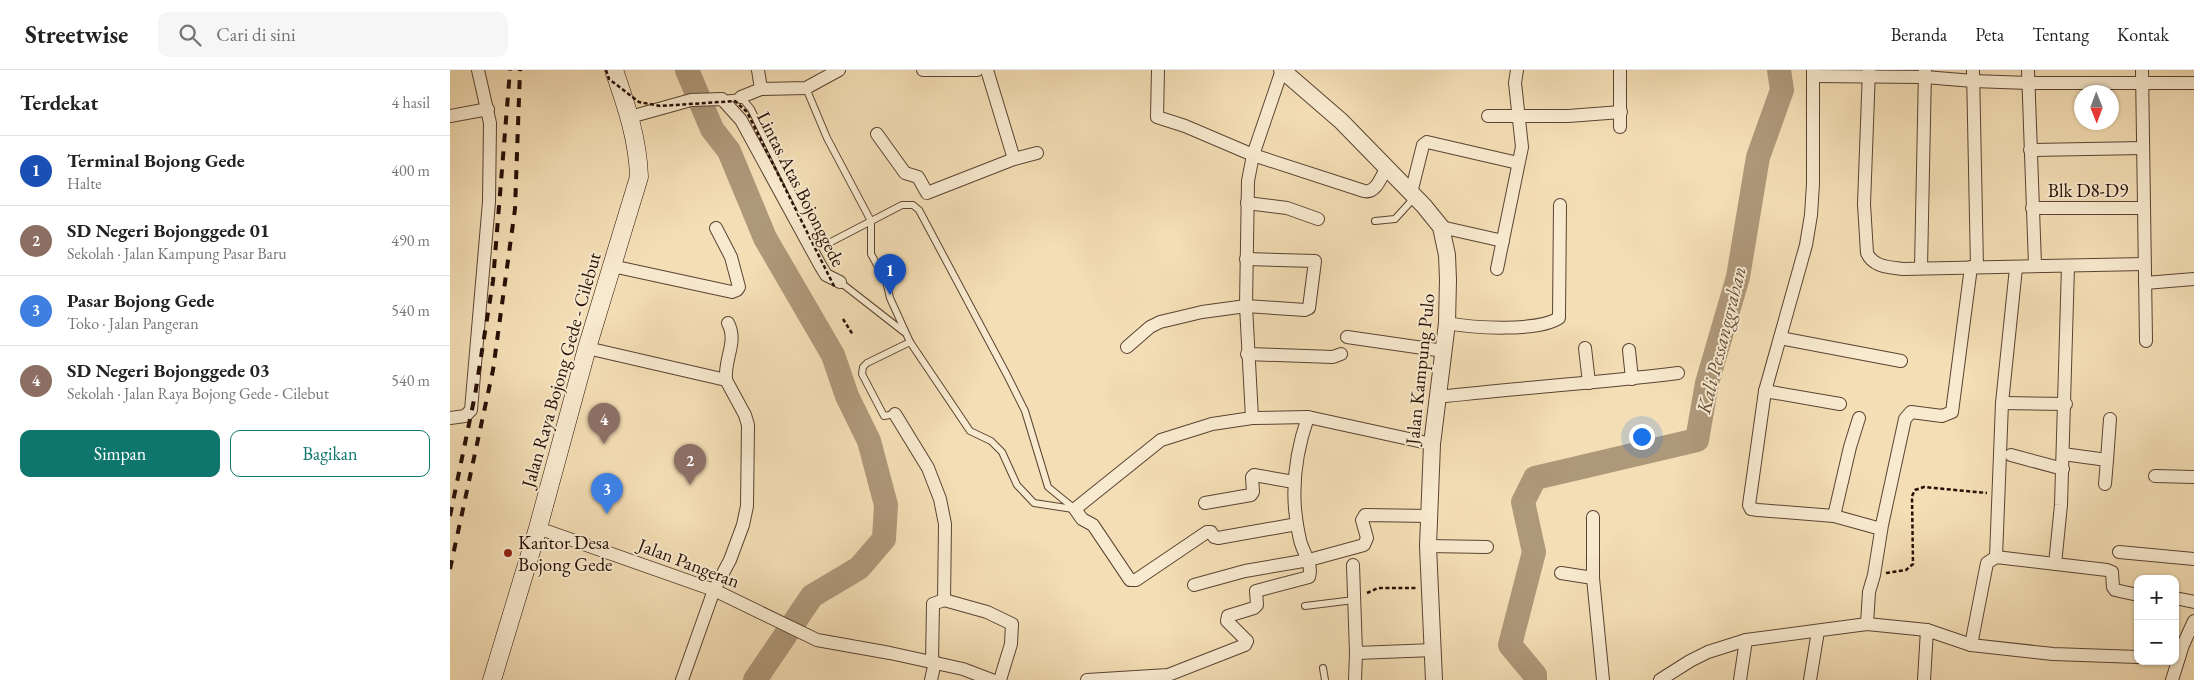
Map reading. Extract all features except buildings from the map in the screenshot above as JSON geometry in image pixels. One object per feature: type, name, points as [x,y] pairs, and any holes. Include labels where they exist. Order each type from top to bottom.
[{"type":"main road","name":"Jalan Raya Bojong Gede - Cilebut","points":[[492,680],[538,528],[587,348],[638,176],[638,160],[630,117],[614,70]]},
{"type":"street","points":[[450,418],[465,416],[471,410],[489,202],[490,123],[478,70]]},
{"type":"street","points":[[758,70],[762,89]]},
{"type":"street","points":[[741,98],[762,89],[806,88],[839,70]]},
{"type":"street","points":[[923,70],[977,70]]},
{"type":"street","points":[[987,70],[1014,159]]},
{"type":"street","points":[[1158,70],[1157,117],[1185,126],[1253,155],[1369,192],[1373,190],[1387,168]]},
{"type":"street","points":[[1252,418],[1246,306],[1248,181],[1253,155],[1282,70]]},
{"type":"street","name":"Jalan Kampung Pulo","points":[[1282,70],[1340,121],[1424,206],[1441,227],[1448,255],[1447,323],[1432,444],[1428,546],[1434,680]]},
{"type":"street","points":[[1497,269],[1522,147],[1515,83],[1517,70]]},
{"type":"street","points":[[1620,70],[1620,127]]},
{"type":"street","points":[[2142,70],[2146,341]]},
{"type":"street","points":[[1881,529],[1834,516],[1751,509],[1749,498],[1765,390],[1806,245],[1811,215],[1813,184],[1813,73],[1925,73],[1973,76],[2028,76],[2142,84],[2194,83]]},
{"type":"street","points":[[1868,73],[1864,204],[1866,253],[1869,259],[1877,264],[1903,269],[2144,264]]},
{"type":"street","points":[[1921,268],[1925,73]]},
{"type":"street","points":[[1867,624],[1869,592],[1874,575],[1881,529],[1907,414],[1911,412],[1942,416],[1952,412],[1974,267],[1973,76]]},
{"type":"street","points":[[2028,76],[2034,266]]},
{"type":"street","points":[[630,117],[691,100],[718,99],[741,120],[826,276],[837,285]]},
{"type":"street","points":[[450,116],[488,109]]},
{"type":"street","points":[[1488,116],[1568,116],[1621,112]]},
{"type":"street","points":[[877,134],[905,173],[918,176],[927,194],[1014,159],[1037,153]]},
{"type":"street","points":[[1412,195],[1423,145],[1426,142],[1518,163]]},
{"type":"street","points":[[2030,150],[2143,148]]},
{"type":"street","points":[[1247,203],[1287,208],[1318,219]]},
{"type":"street","points":[[1447,323],[1480,327],[1533,327],[1551,324],[1559,318],[1560,206]]},
{"type":"street","name":"Blk D8-D9","points":[[2032,208],[2144,208]]},
{"type":"street","points":[[1441,227],[1503,242]]},
{"type":"street","points":[[612,266],[732,292],[738,290],[739,287],[731,257],[716,228]]},
{"type":"street","points":[[1127,347],[1150,327],[1160,322],[1209,310],[1246,306],[1305,310],[1310,308],[1316,264],[1313,260],[1246,259]]},
{"type":"street","points":[[2055,564],[2061,505],[2066,404],[2068,266]]},
{"type":"street","points":[[1996,557],[1999,494],[1998,466],[2002,404],[2016,268]]},
{"type":"street","points":[[2145,282],[2194,279]]},
{"type":"street","points":[[682,680],[714,590],[730,560],[743,525],[747,506],[748,425],[745,415],[726,380],[725,367],[733,335],[728,324]]},
{"type":"street","points":[[1347,337],[1444,351]]},
{"type":"street","points":[[1780,338],[1901,361]]},
{"type":"street","points":[[587,348],[726,380]]},
{"type":"street","points":[[1585,348],[1589,383]]},
{"type":"street","points":[[1629,350],[1632,379]]},
{"type":"street","points":[[1248,354],[1333,357],[1340,354]]},
{"type":"street","points":[[1437,397],[1678,373]]},
{"type":"street","points":[[1765,390],[1840,404]]},
{"type":"street","points":[[2002,404],[2066,404]]},
{"type":"street","points":[[895,414],[931,476],[940,499],[945,524],[944,600]]},
{"type":"street","points":[[1297,524],[1218,538],[1214,537],[1211,532],[1207,532],[1136,580],[1130,580],[1093,525],[1082,519],[1075,509],[1162,440],[1212,424],[1252,418],[1308,417],[1432,444]]},
{"type":"street","points":[[1087,680],[1168,675],[1245,645],[1247,640],[1227,621],[1228,616],[1254,608],[1257,604],[1256,591],[1310,577],[1309,560],[1300,542],[1294,482],[1300,441],[1308,417]]},
{"type":"street","points":[[1834,516],[1850,447],[1859,418]]},
{"type":"street","points":[[2105,484],[2110,419]]},
{"type":"street","points":[[2063,454],[2107,460]]},
{"type":"street","points":[[2011,455],[2063,469]]},
{"type":"street","points":[[1205,503],[1251,495],[1253,492],[1252,477],[1254,475],[1294,482]]},
{"type":"street","points":[[2155,476],[2194,477]]},
{"type":"street","points":[[1194,585],[1245,571],[1309,560],[1364,545],[1367,538],[1362,520],[1364,515],[1429,516]]},
{"type":"street","points":[[1592,517],[1592,578],[1603,680]]},
{"type":"street","name":"Jalan Pangeran","points":[[538,528],[714,590],[769,615],[817,640],[933,662]]},
{"type":"street","points":[[1428,546],[1487,546]]},
{"type":"street","points":[[2119,552],[2194,559]]},
{"type":"street","points":[[1971,645],[1987,563],[1996,557],[2112,572],[2113,588],[2134,594]]},
{"type":"street","points":[[1353,565],[1355,680]]},
{"type":"street","points":[[1562,573],[1592,578]]},
{"type":"street","points":[[2179,599],[2194,602]]},
{"type":"street","points":[[931,680],[933,662],[933,604],[944,600],[969,606],[1012,624],[1011,644],[1000,680]]},
{"type":"street","points":[[2179,647],[2192,633],[2194,621]]},
{"type":"street","points":[[1660,680],[1708,652],[1746,640],[1818,632],[1867,624],[1927,630],[1971,645],[2053,654],[2134,657]]},
{"type":"street","points":[[1924,680],[1927,630]]},
{"type":"street","points":[[1810,680],[1818,632]]},
{"type":"street","points":[[1740,680],[1746,640]]},
{"type":"street","points":[[1356,653],[1434,650]]},
{"type":"street","points":[[933,662],[974,672],[992,680]]},
{"type":"street","points":[[2172,680],[2175,665]]},
{"type":"lane","points":[[806,88],[827,138],[871,221],[871,254],[886,282],[890,298],[910,342],[970,431],[991,441],[1002,452],[1017,485],[1034,502],[1075,509]]},
{"type":"lane","points":[[718,99],[741,98],[751,109],[815,239],[821,244],[827,244],[902,204],[919,210],[1021,404],[1048,487],[1075,509]]},
{"type":"lane","points":[[1375,221],[1395,219],[1412,195]]},
{"type":"lane","points":[[837,285],[905,332]]},
{"type":"lane","points":[[895,414],[884,416],[862,374],[863,368],[867,363],[910,342]]},
{"type":"lane","points":[[1306,606],[1354,600]]},
{"type":"lane","points":[[1323,668],[1325,680]]},
{"type":"path","name":"Lintas Atas Bojonggede","points":[[606,70],[609,79],[639,102],[660,106],[735,101],[747,112],[837,285]]},
{"type":"path","points":[[843,319],[853,334]]},
{"type":"path","points":[[1874,575],[1906,570],[1913,564],[1912,496],[1916,490],[1924,487],[1999,494]]},
{"type":"path","points":[[1354,600],[1378,588],[1431,588]]},
{"type":"waterway","points":[[687,70],[712,129],[729,151],[765,238],[833,355],[847,396],[869,441],[886,505],[884,539],[859,568],[812,596],[755,680]]},
{"type":"waterway","name":"Kali Pessanggrahan","points":[[1535,680],[1535,675],[1510,645],[1534,552],[1523,502],[1535,478],[1697,440],[1707,383],[1738,277],[1758,157],[1782,90],[1779,70]]},
{"type":"railway","points":[[450,516],[475,395],[493,281],[510,70]]},
{"type":"railway","points":[[450,569],[493,370],[515,209],[520,70]]},
{"type":"place","name":"Terminal Bojong Gede","points":[[890,295]]},
{"type":"place","name":"SD Negeri Bojonggede 03","points":[[604,444]]},
{"type":"place","name":"SD Negeri Bojonggede 01","points":[[690,485]]},
{"type":"place","name":"Pasar Bojong Gede","points":[[607,514]]},
{"type":"place","name":"Kantor Desa Bojong Gede","points":[[508,553]]}]
